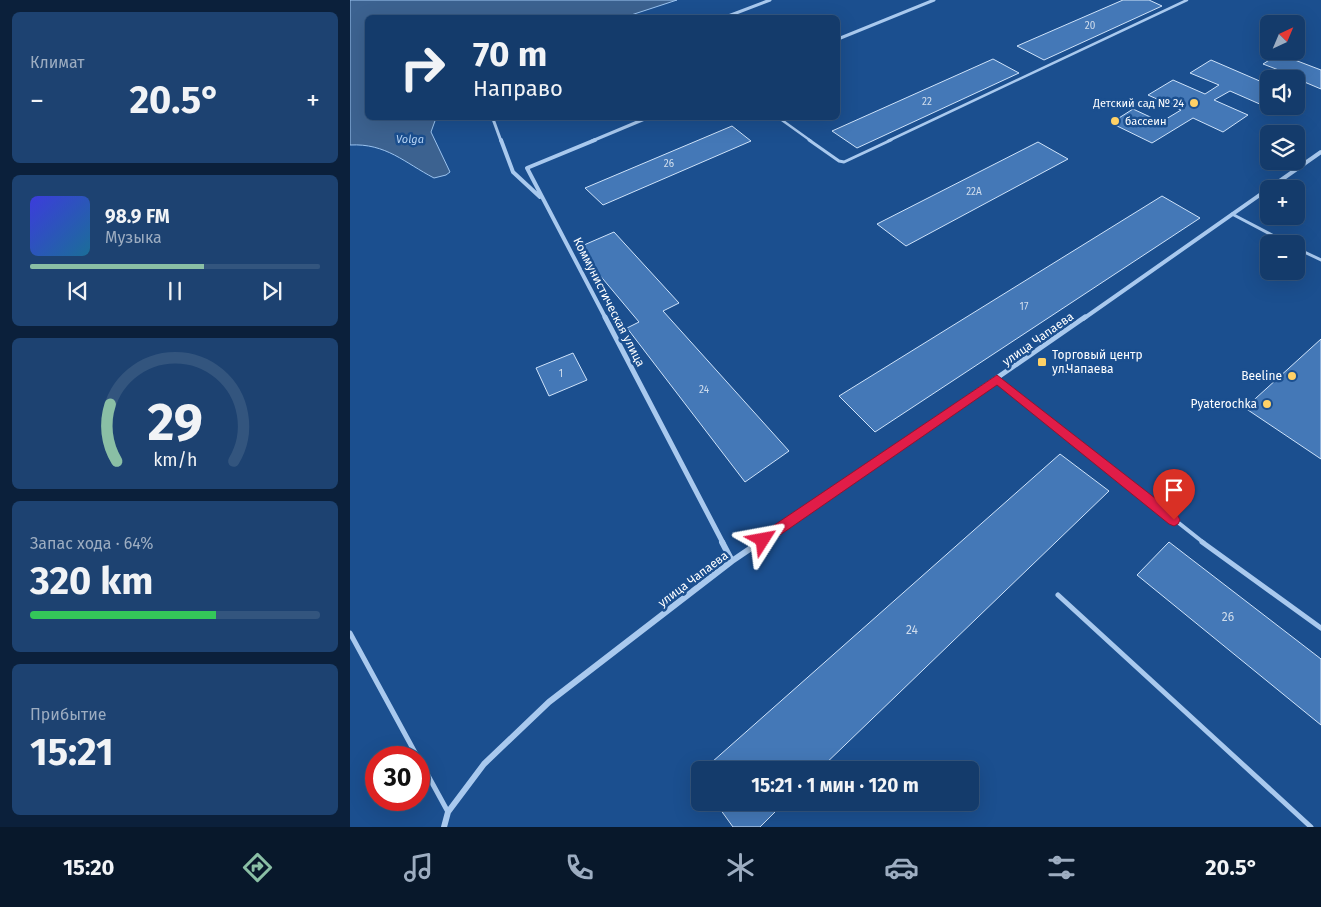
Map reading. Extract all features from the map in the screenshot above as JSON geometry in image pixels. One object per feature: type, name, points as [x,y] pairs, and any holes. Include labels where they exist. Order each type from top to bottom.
[{"type":"street","points":[[731,15],[770,0]]},
{"type":"street","points":[[840,38],[934,0]]},
{"type":"street","points":[[493,120],[514,172],[544,200]]},
{"type":"street","name":"Коммунистическая улица","points":[[642,120],[528,168],[732,561]]},
{"type":"street","name":"улица Чапаева","points":[[448,812],[484,764],[549,702],[732,561],[997,379],[1321,152]]},
{"type":"street","points":[[444,827],[448,812]]},
{"type":"lane","points":[[782,120],[839,161],[844,162],[1187,0]]},
{"type":"lane","points":[[1232,214],[1272,235]]},
{"type":"lane","points":[[1305,252],[1321,260]]},
{"type":"lane","points":[[997,379],[1188,532],[1321,628]]},
{"type":"lane","points":[[1058,595],[1311,827]]},
{"type":"lane","points":[[350,633],[411,746]]},
{"type":"lane","points":[[430,780],[448,812]]},
{"type":"water","name":"Volga","points":[[350,0],[677,0],[631,15],[365,15],[365,120],[435,120],[431,132],[450,172],[434,178],[385,151],[363,145],[350,145]]},
{"type":"building","points":[[1123,0],[1149,0],[1162,6],[1044,60],[1017,46]]},
{"type":"building","points":[[993,59],[1019,73],[857,148],[832,131]]},
{"type":"building","name":"Детский сад № 24","points":[[1211,60],[1260,81],[1260,104],[1230,91],[1214,100],[1248,115],[1223,132],[1193,118],[1152,143],[1111,123],[1133,109],[1161,122],[1181,110],[1148,95],[1173,80],[1205,94],[1219,85],[1190,73]]},
{"type":"building","points":[[1269,60],[1295,60],[1321,70],[1321,89],[1305,82],[1305,70],[1279,70],[1263,64]]},
{"type":"building","points":[[732,126],[751,141],[603,205],[585,188]]},
{"type":"building","points":[[1038,142],[1068,159],[906,246],[877,224]]},
{"type":"building","points":[[1162,196],[1200,218],[875,432],[839,396]]},
{"type":"building","points":[[614,232],[679,303],[663,311],[789,451],[745,482],[627,328],[639,322],[577,248]]},
{"type":"building","points":[[1321,339],[1321,459],[1245,408]]},
{"type":"building","points":[[573,353],[587,380],[549,396],[536,368]]},
{"type":"building","points":[[1060,454],[1109,491],[828,761],[713,761]]},
{"type":"building","points":[[1169,542],[1321,659],[1321,725],[1137,575]]},
{"type":"building","points":[[721,811],[776,811],[760,827],[733,827]]},
{"type":"place","name":"Детский сад № 24","points":[[1194,103]]},
{"type":"place","name":"бассеин","points":[[1115,121]]},
{"type":"place","name":"Торговый центр ул.Чапаева","points":[[1042,362]]},
{"type":"place","name":"Beeline","points":[[1292,376]]},
{"type":"place","name":"Pyaterochka","points":[[1267,404]]},
{"type":"route","points":[[763,540],[997,379],[1174,520]]}]
